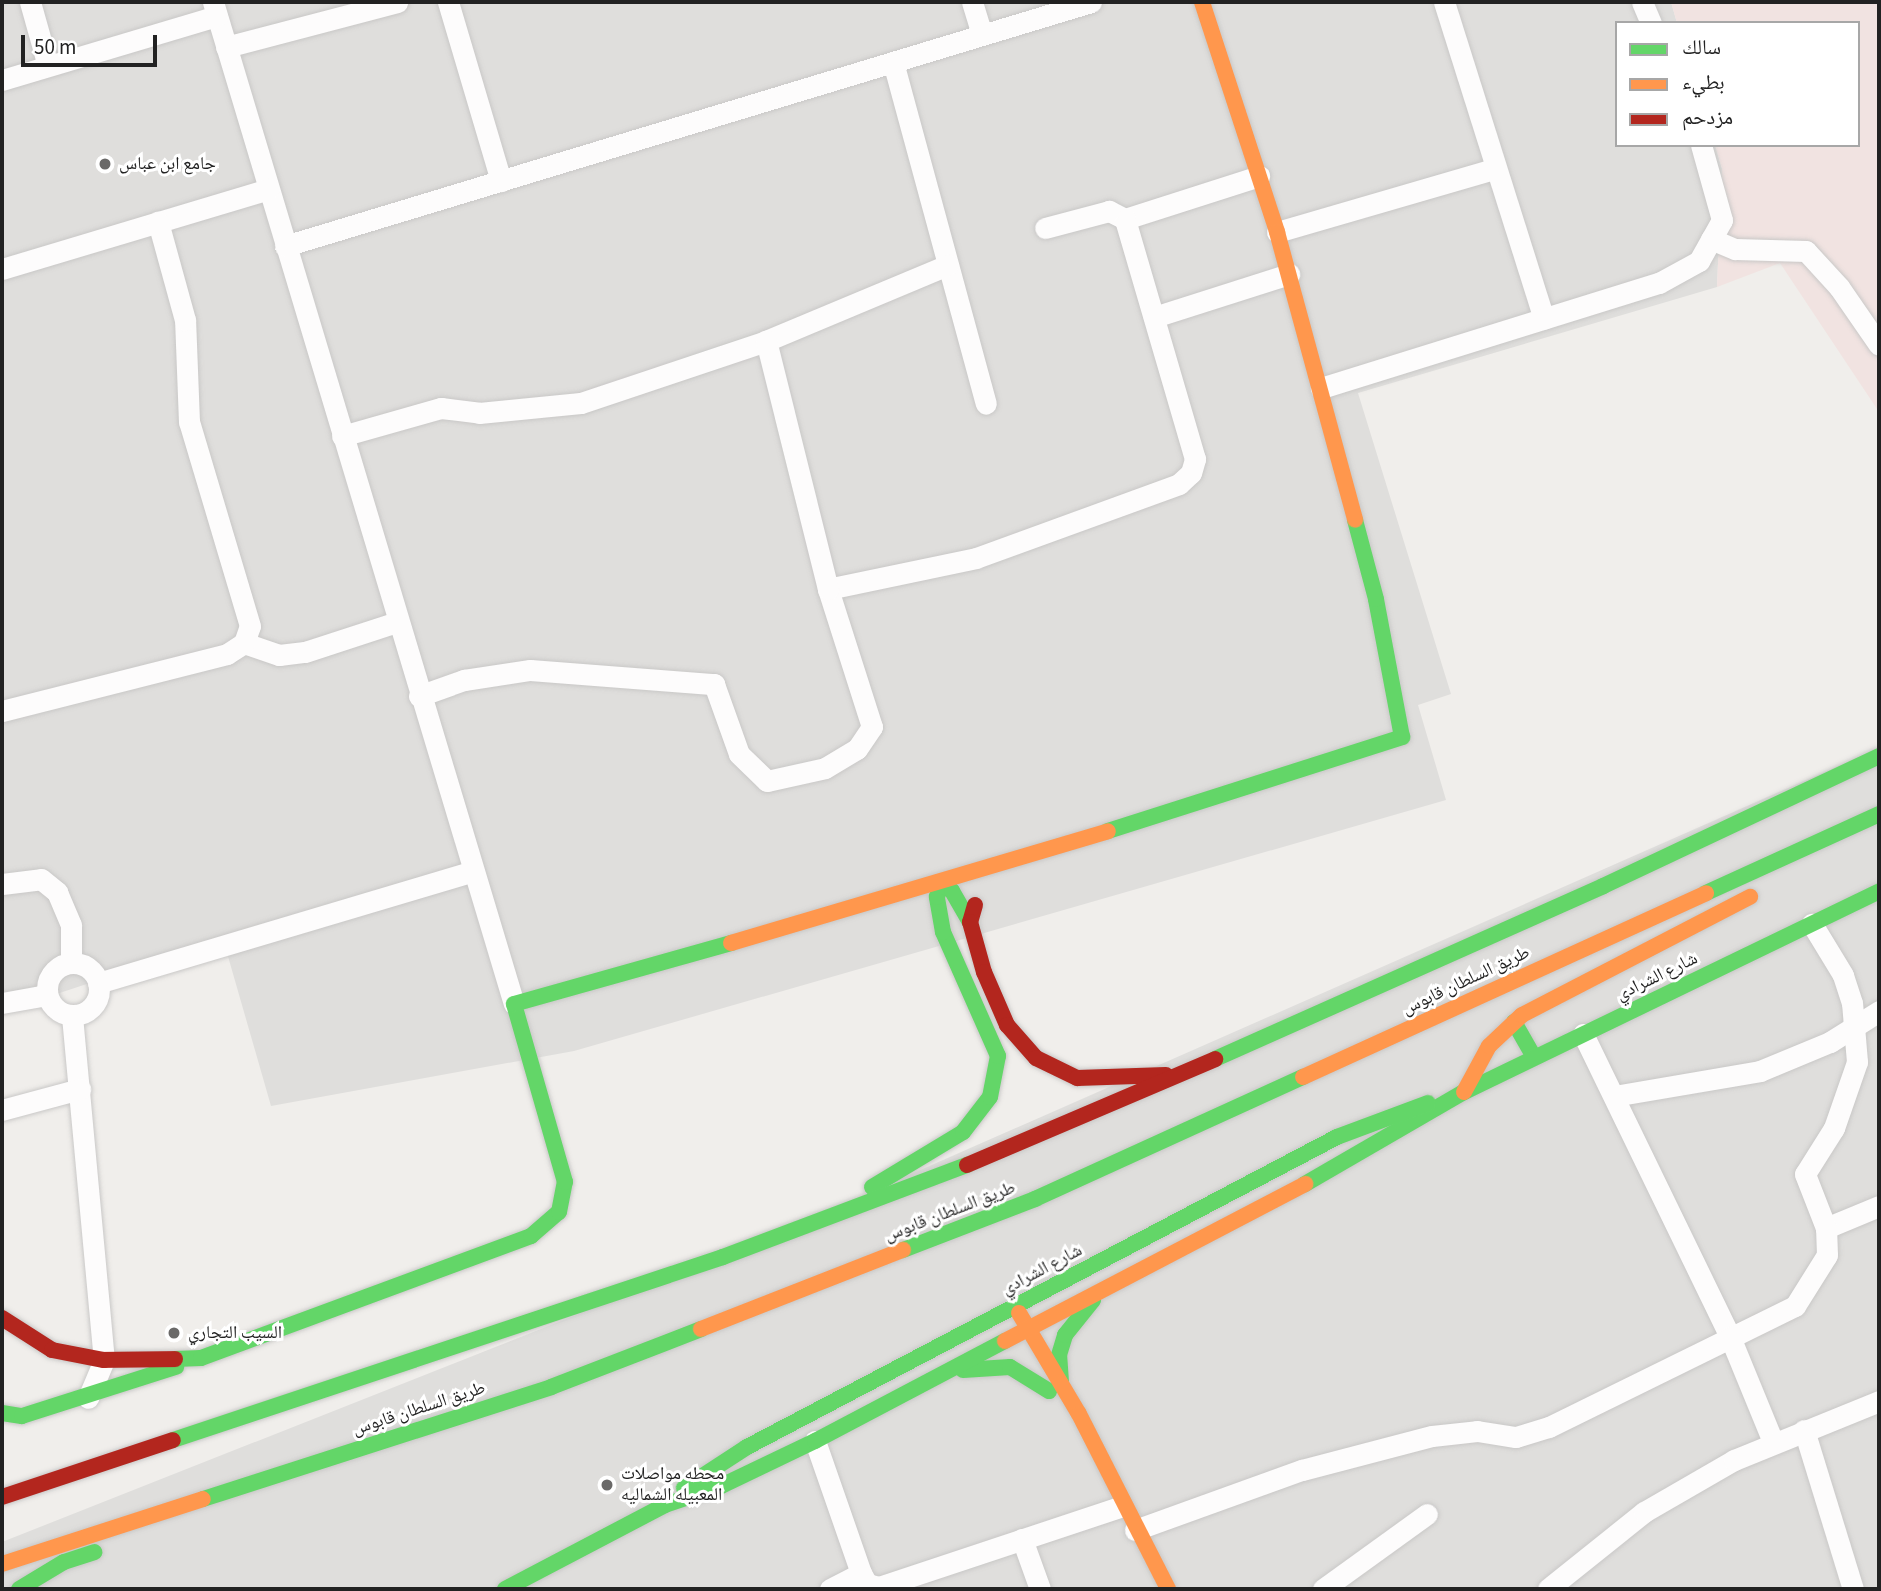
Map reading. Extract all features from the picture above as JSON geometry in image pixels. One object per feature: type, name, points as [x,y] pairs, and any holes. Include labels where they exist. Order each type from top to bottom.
[{"type":"main road","points":[[2,1413],[22,1416],[88,1398],[531,1236],[559,1212],[565,1182],[514,1004],[941,884],[1402,737],[1376,599],[1321,388],[1277,232],[1202,2]]},
{"type":"main road","name":"طريق السلطان قابوس","points":[[2,1497],[723,1257],[1035,1139],[1181,1077],[1879,756]]},
{"type":"main road","name":"طريق السلطان قابوس","points":[[2,1564],[551,1387],[1035,1199],[1879,814]]},
{"type":"main road","points":[[1792,873],[1879,822]]},
{"type":"main road","points":[[970,922],[977,898],[1000,865]]},
{"type":"main road","points":[[941,884],[952,891],[970,922],[984,972],[1007,1025],[1036,1058],[1077,1078],[1181,1077]]},
{"type":"main road","points":[[839,1213],[869,1189],[963,1132],[990,1097],[998,1073],[993,1037],[943,932],[937,897],[941,884]]},
{"type":"main road","points":[[1458,1096],[1489,1046],[1514,1022],[1548,999],[1701,925],[1770,886]]},
{"type":"main road","name":"شارع الشرادي","points":[[505,1589],[665,1505],[721,1486],[815,1441],[1125,1275],[1361,1156],[1458,1096],[1879,891]]},
{"type":"main road","points":[[888,898],[918,909],[943,932]]},
{"type":"main road","points":[[1514,1022],[1534,1057]]},
{"type":"main road","name":"شارع الشرادي","points":[[665,1505],[729,1457],[1337,1137],[1404,1109],[1458,1096]]},
{"type":"main road","points":[[1056,1388],[1059,1355],[1069,1326],[1125,1275]]},
{"type":"main road","points":[[1015,1306],[1056,1388],[1092,1444],[1135,1531],[1168,1589]]},
{"type":"main road","points":[[996,1316],[1011,1338],[1056,1388]]},
{"type":"main road","points":[[2,1318],[52,1350],[104,1360],[201,1358]]},
{"type":"main road","points":[[932,1379],[1001,1365],[1027,1373],[1056,1388]]},
{"type":"main road","points":[[19,1589],[64,1562],[341,1468],[377,1443]]},
{"type":"street","points":[[30,2],[48,66]]},
{"type":"street","points":[[226,47],[335,10],[397,2]]},
{"type":"street","points":[[448,2],[501,181]]},
{"type":"street","points":[[972,2],[982,35]]},
{"type":"street","points":[[285,246],[1091,2]]},
{"type":"street","points":[[1444,2],[1494,169],[1544,319]]},
{"type":"street","points":[[1642,2],[1650,21]]},
{"type":"street","points":[[2,80],[215,9],[471,872],[514,1004]]},
{"type":"street","points":[[893,62],[986,404]]},
{"type":"street","points":[[1321,388],[1659,284],[1699,261],[1722,220],[1702,147]]},
{"type":"street","points":[[1277,232],[1494,169]]},
{"type":"street","points":[[1045,228],[1109,211],[1125,219],[1259,176]]},
{"type":"street","points":[[2,269],[268,189]]},
{"type":"street","points":[[828,589],[976,558],[1179,484],[1191,473],[1195,459],[1125,219]]},
{"type":"street","points":[[2,711],[227,654],[244,643],[250,626],[189,422],[184,320],[158,222]]},
{"type":"street","points":[[1711,239],[1735,249],[1806,251],[1839,287],[1879,345]]},
{"type":"street","points":[[342,436],[441,408],[479,413],[581,403],[766,341],[948,265]]},
{"type":"street","points":[[1154,317],[1289,275]]},
{"type":"street","points":[[419,696],[464,680],[530,670],[714,684],[739,754],[767,781],[825,768],[857,749],[872,727],[828,589],[766,341]]},
{"type":"street","points":[[244,643],[279,655],[305,652],[397,622]]},
{"type":"street","points":[[98,983],[471,872]]},
{"type":"street","points":[[2,884],[41,879],[57,892],[71,925],[71,963]]},
{"type":"street","points":[[1135,1531],[1302,1470],[1432,1436],[1477,1432],[1517,1437],[1549,1427],[1796,1307],[1827,1255],[1826,1228],[1805,1174],[1834,1128],[1857,1062],[1852,1003],[1843,975],[1812,924]]},
{"type":"street","points":[[71,963],[88,968],[98,983],[90,1009],[72,1016],[52,1006],[47,995],[52,974],[71,963]]},
{"type":"street","points":[[2,1003],[47,995]]},
{"type":"street","points":[[1614,1096],[1760,1071],[1830,1042],[1879,1011]]},
{"type":"street","points":[[72,1016],[104,1360],[88,1398]]},
{"type":"street","points":[[1583,1034],[1730,1337],[1773,1442]]},
{"type":"street","points":[[2,1110],[80,1088]]},
{"type":"street","points":[[1826,1228],[1879,1206]]},
{"type":"street","points":[[1548,1589],[1644,1512],[1773,1442],[1879,1401]]},
{"type":"street","points":[[1804,1430],[1853,1589]]},
{"type":"street","points":[[815,1441],[861,1573],[867,1584],[879,1587],[1122,1506]]},
{"type":"street","points":[[1323,1589],[1427,1514]]},
{"type":"street","points":[[1022,1539],[1040,1589]]},
{"type":"street","points":[[830,1589],[861,1573]]},
{"type":"shaded area","points":[[2,2],[1671,2],[1676,21],[1615,21],[1615,147],[1716,147],[1722,169],[1717,287],[1358,393],[1451,694],[1418,705],[1446,800],[574,1051],[271,1106],[223,939],[2,1012]]},
{"type":"shaded area","points":[[1671,2],[1879,2],[1879,412],[1780,263],[1717,287],[1722,169],[1716,147],[1860,147],[1860,21],[1676,21]]},
{"type":"shaded area","points":[[1879,748],[1879,1589],[2,1589],[2,1542],[723,1257]]},
{"type":"traffic: fast","points":[[1108,831],[1402,737],[1376,599],[1355,520]]},
{"type":"traffic: fast","points":[[1215,1059],[1603,886],[1879,756]]},
{"type":"traffic: fast","points":[[1706,893],[1879,814]]},
{"type":"traffic: fast","points":[[872,1187],[963,1132],[990,1097],[998,1056],[943,932],[937,897],[941,884],[952,891],[970,922]]},
{"type":"traffic: fast","points":[[1305,1184],[1464,1092],[1879,891]]},
{"type":"traffic: fast","points":[[175,1359],[201,1358],[531,1236],[559,1212],[565,1182],[514,1004],[731,943]]},
{"type":"traffic: fast","points":[[1514,1022],[1534,1057]]},
{"type":"traffic: fast","points":[[903,1250],[1035,1199],[1303,1077]]},
{"type":"traffic: fast","points":[[684,1488],[747,1447],[1337,1137],[1428,1103]]},
{"type":"traffic: fast","points":[[173,1440],[723,1257],[967,1165]]},
{"type":"traffic: fast","points":[[1061,1382],[1059,1355],[1065,1335],[1093,1300]]},
{"type":"traffic: fast","points":[[203,1499],[551,1387],[701,1329]]},
{"type":"traffic: fast","points":[[505,1589],[665,1505],[721,1486],[815,1441],[1005,1341]]},
{"type":"traffic: fast","points":[[2,1413],[22,1416],[176,1367]]},
{"type":"traffic: fast","points":[[963,1370],[1010,1367],[1049,1391]]},
{"type":"traffic: fast","points":[[19,1589],[64,1562],[94,1552]]},
{"type":"traffic: slow","points":[[1202,2],[1277,232],[1355,520]]},
{"type":"traffic: slow","points":[[731,943],[1108,831]]},
{"type":"traffic: slow","points":[[1303,1077],[1706,893]]},
{"type":"traffic: slow","points":[[1464,1092],[1489,1046],[1522,1015],[1750,897]]},
{"type":"traffic: slow","points":[[1005,1341],[1305,1184]]},
{"type":"traffic: slow","points":[[701,1329],[903,1250]]},
{"type":"traffic: slow","points":[[1019,1313],[1079,1414],[1168,1589]]},
{"type":"traffic: slow","points":[[2,1564],[203,1499]]},
{"type":"traffic: jam","points":[[975,905],[970,922],[984,972],[1007,1025],[1036,1058],[1077,1078],[1166,1075]]},
{"type":"traffic: jam","points":[[967,1165],[1215,1059]]},
{"type":"traffic: jam","points":[[2,1318],[52,1350],[104,1360],[175,1359]]},
{"type":"traffic: jam","points":[[2,1497],[173,1440]]},
{"type":"place","name":"جامع ابن عباس","points":[[105,164]]},
{"type":"place","name":"السيب التجاري","points":[[174,1333]]},
{"type":"place","name":"محطه مواصلات المعبيله الشماليه","points":[[607,1485]]}]
